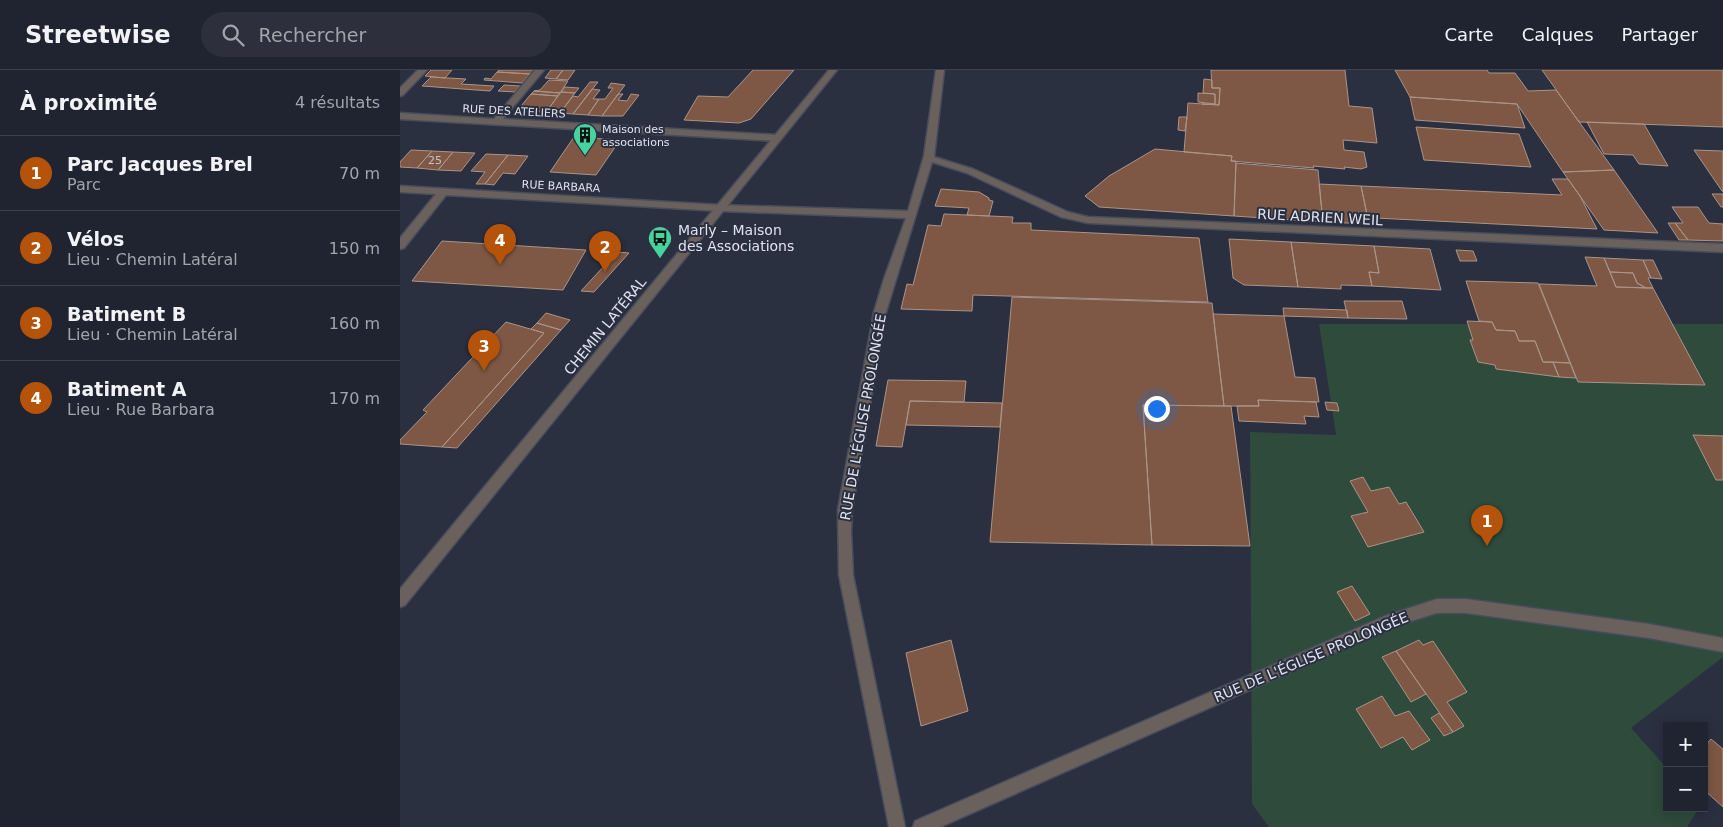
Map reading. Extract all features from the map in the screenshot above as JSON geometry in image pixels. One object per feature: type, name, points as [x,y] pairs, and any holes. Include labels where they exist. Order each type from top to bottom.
[{"type":"street","points":[[400,93],[423,70]]},
{"type":"street","points":[[496,122],[540,70]]},
{"type":"street","name":"CHEMIN LATÉRAL","points":[[402,596],[833,70]]},
{"type":"street","name":"RUE DE L'ÉGLISE PROLONGÉE","points":[[897,827],[846,575],[844,531],[848,489],[880,312],[923,182],[938,108],[940,70]]},
{"type":"street","name":"RUE DES ATELIERS","points":[[400,116],[777,138]]},
{"type":"street","name":"RUE ADRIEN WEIL","points":[[928,158],[974,174],[1065,215],[1095,221],[1723,248]]},
{"type":"street","name":"RUE BARBARA","points":[[400,189],[720,208],[911,215]]},
{"type":"street","points":[[400,245],[443,192]]},
{"type":"street","name":"RUE DE L'ÉGLISE PROLONGÉE","points":[[921,827],[1390,621],[1437,606],[1466,606],[1648,631],[1723,645]]},
{"type":"green space","points":[[1319,324],[1723,324],[1723,657],[1631,728],[1663,764],[1663,812],[1696,812],[1687,827],[1269,827],[1252,804],[1250,432],[1336,435]]},
{"type":"building","points":[[431,70],[452,70],[445,78],[425,76]]},
{"type":"building","points":[[499,70],[534,70],[530,74],[497,72]]},
{"type":"building","points":[[551,70],[563,70],[556,79],[545,78]]},
{"type":"building","points":[[563,70],[575,70],[568,80],[556,79]]},
{"type":"building","points":[[753,70],[794,70],[751,119],[739,123],[684,120],[698,96],[728,97]]},
{"type":"building","points":[[1211,70],[1345,70],[1349,106],[1372,108],[1377,143],[1343,140],[1344,150],[1364,152],[1367,167],[1361,169],[1344,167],[1345,169],[1313,166],[1314,168],[1231,161],[1232,156],[1184,152],[1188,103],[1219,105],[1220,88],[1212,88]]},
{"type":"building","points":[[1395,70],[1487,70],[1489,73],[1515,73],[1528,91],[1556,90],[1614,170],[1563,172],[1517,104],[1410,97]]},
{"type":"building","points":[[1542,70],[1723,70],[1723,127],[1579,122]]},
{"type":"building","points":[[497,72],[530,74],[522,83],[484,80],[485,78],[491,79]]},
{"type":"building","points":[[431,77],[466,79],[461,84],[494,86],[490,91],[422,86]]},
{"type":"building","points":[[1204,79],[1212,80],[1212,88],[1220,88],[1219,105],[1202,104],[1215,104],[1215,94],[1203,93]]},
{"type":"building","points":[[549,80],[568,81],[560,93],[534,91],[540,90]]},
{"type":"building","points":[[590,82],[598,82],[573,114],[560,113],[573,96],[578,97]]},
{"type":"building","points":[[611,83],[625,85],[602,116],[588,115],[599,99],[605,99],[613,88],[608,88]]},
{"type":"building","points":[[504,85],[520,86],[515,92],[498,91]]},
{"type":"building","points":[[565,87],[579,88],[575,93],[561,92]]},
{"type":"building","points":[[592,89],[600,90],[593,99],[599,99],[588,115],[573,114]]},
{"type":"building","points":[[534,91],[560,93],[558,96],[531,94]]},
{"type":"building","points":[[561,92],[575,93],[560,113],[546,112]]},
{"type":"building","points":[[1198,93],[1215,94],[1215,104],[1198,102]]},
{"type":"building","points":[[531,94],[558,96],[546,112],[517,111]]},
{"type":"building","points":[[618,94],[623,94],[618,100],[627,101],[631,94],[639,95],[623,116],[602,116]]},
{"type":"building","points":[[1410,97],[1517,104],[1525,128],[1415,120]]},
{"type":"building","points":[[1179,117],[1187,117],[1185,131],[1178,130]]},
{"type":"building","points":[[1587,122],[1644,124],[1668,166],[1639,164],[1633,155],[1604,154]]},
{"type":"building","points":[[1416,127],[1519,134],[1531,167],[1424,160]]},
{"type":"building","name":"Maison des associations","points":[[574,137],[620,140],[596,175],[550,172]]},
{"type":"building","points":[[1155,149],[1232,156],[1231,161],[1236,161],[1234,216],[1099,207],[1085,196],[1109,176]]},
{"type":"building","points":[[411,150],[432,151],[417,168],[400,167],[400,162]]},
{"type":"building","points":[[1694,150],[1723,151],[1723,192],[1722,191]]},
{"type":"building","points":[[432,151],[453,152],[438,170],[417,168]]},
{"type":"building","points":[[453,152],[475,153],[461,171],[438,170]]},
{"type":"building","points":[[486,154],[508,155],[485,184],[476,184],[485,172],[471,171]]},
{"type":"building","points":[[508,155],[528,156],[515,174],[503,173],[494,185],[485,184]]},
{"type":"building","points":[[1236,163],[1318,170],[1323,222],[1234,216]]},
{"type":"building","points":[[1614,170],[1658,233],[1604,230],[1563,172]]},
{"type":"building","points":[[1552,179],[1568,179],[1580,196],[1597,229],[1375,218],[1376,224],[1369,224],[1361,186],[1562,195]]},
{"type":"building","points":[[1319,184],[1361,186],[1369,224],[1323,222]]},
{"type":"building","points":[[941,189],[979,192],[993,201],[989,216],[967,215],[969,208],[935,206]]},
{"type":"building","points":[[1712,194],[1723,194],[1723,207],[1721,207]]},
{"type":"building","points":[[1672,207],[1698,207],[1709,223],[1723,224],[1723,241],[1688,240],[1675,223],[1683,223]]},
{"type":"building","points":[[944,214],[1013,217],[1012,223],[1031,223],[1031,230],[1199,238],[1208,302],[973,295],[972,311],[901,309],[907,284],[913,285],[928,225],[941,226]]},
{"type":"building","points":[[1668,223],[1675,223],[1688,240],[1679,240]]},
{"type":"building","points":[[1229,239],[1291,242],[1298,287],[1244,285],[1233,278]]},
{"type":"building","points":[[442,241],[586,250],[563,290],[412,281]]},
{"type":"building","points":[[1291,242],[1374,246],[1379,273],[1369,272],[1372,286],[1341,285],[1341,289],[1298,287]]},
{"type":"building","points":[[1374,246],[1430,249],[1441,290],[1372,286],[1369,272],[1379,273]]},
{"type":"building","points":[[1456,250],[1473,251],[1477,261],[1460,261]]},
{"type":"building","points":[[617,252],[629,253],[594,292],[581,291]]},
{"type":"building","points":[[1585,257],[1604,258],[1616,287],[1653,288],[1705,385],[1578,382],[1539,284],[1597,286]]},
{"type":"building","points":[[1604,258],[1643,260],[1653,288],[1646,288],[1637,283],[1633,273],[1610,272]]},
{"type":"building","points":[[1643,260],[1653,260],[1662,279],[1651,278]]},
{"type":"building","points":[[1610,272],[1633,273],[1637,283],[1646,288],[1616,287]]},
{"type":"building","points":[[1466,281],[1538,283],[1570,363],[1543,362],[1535,341],[1519,341],[1515,331],[1496,330],[1492,322],[1479,321]]},
{"type":"building","points":[[1012,297],[1212,303],[1224,406],[1143,405],[1152,545],[990,542]]},
{"type":"building","points":[[1344,301],[1402,301],[1407,319],[1348,318]]},
{"type":"building","points":[[1283,308],[1347,310],[1348,318],[1284,316]]},
{"type":"building","points":[[546,313],[570,320],[561,330],[537,323]]},
{"type":"building","points":[[1213,314],[1284,316],[1295,377],[1315,378],[1319,402],[1258,400],[1259,406],[1224,406]]},
{"type":"building","points":[[1467,321],[1492,322],[1496,330],[1515,331],[1519,341],[1535,341],[1543,362],[1553,362],[1559,377],[1496,369],[1495,365],[1478,362],[1470,340],[1473,340]]},
{"type":"building","points":[[506,322],[544,333],[442,447],[400,444],[400,440],[427,412],[423,410]]},
{"type":"building","points":[[537,323],[561,330],[457,448],[442,447],[544,333],[531,329]]},
{"type":"building","points":[[1553,362],[1570,363],[1576,378],[1559,377]]},
{"type":"building","points":[[888,380],[966,381],[964,402],[910,401],[902,447],[876,446]]},
{"type":"building","points":[[1258,400],[1316,402],[1319,417],[1304,416],[1306,424],[1239,421],[1237,406],[1259,406]]},
{"type":"building","points":[[910,401],[1002,403],[1000,427],[906,425]]},
{"type":"building","points":[[1325,402],[1337,403],[1339,411],[1327,410]]},
{"type":"building","points":[[1143,405],[1231,406],[1250,546],[1152,545]]},
{"type":"building","points":[[1693,435],[1723,436],[1723,480],[1716,480]]},
{"type":"building","points":[[1363,477],[1371,491],[1389,487],[1399,504],[1406,502],[1424,532],[1368,547],[1351,516],[1368,512],[1350,481]]},
{"type":"building","points":[[1352,586],[1370,614],[1355,621],[1337,592]]},
{"type":"building","points":[[951,640],[968,711],[921,726],[906,653]]},
{"type":"building","points":[[1419,640],[1423,645],[1433,641],[1467,692],[1447,702],[1464,726],[1453,732],[1396,651]]},
{"type":"building","points":[[1396,651],[1426,694],[1411,702],[1382,657]]},
{"type":"building","points":[[1382,696],[1395,716],[1409,711],[1430,740],[1412,750],[1403,737],[1381,748],[1356,709]]},
{"type":"building","points":[[1439,713],[1453,732],[1444,736],[1431,718]]},
{"type":"building","points":[[1711,739],[1723,749],[1723,807],[1708,794],[1708,742]]},
{"type":"place","name":"Maison des associations","points":[[585,156]]},
{"type":"place","name":"Marly – Maison des Associations","points":[[660,259]]},
{"type":"place","name":"Batiment A","points":[[500,265]]},
{"type":"place","name":"Vélos","points":[[605,272]]},
{"type":"place","name":"Batiment B","points":[[484,371]]},
{"type":"place","name":"Parc Jacques Brel","points":[[1487,546]]}]
